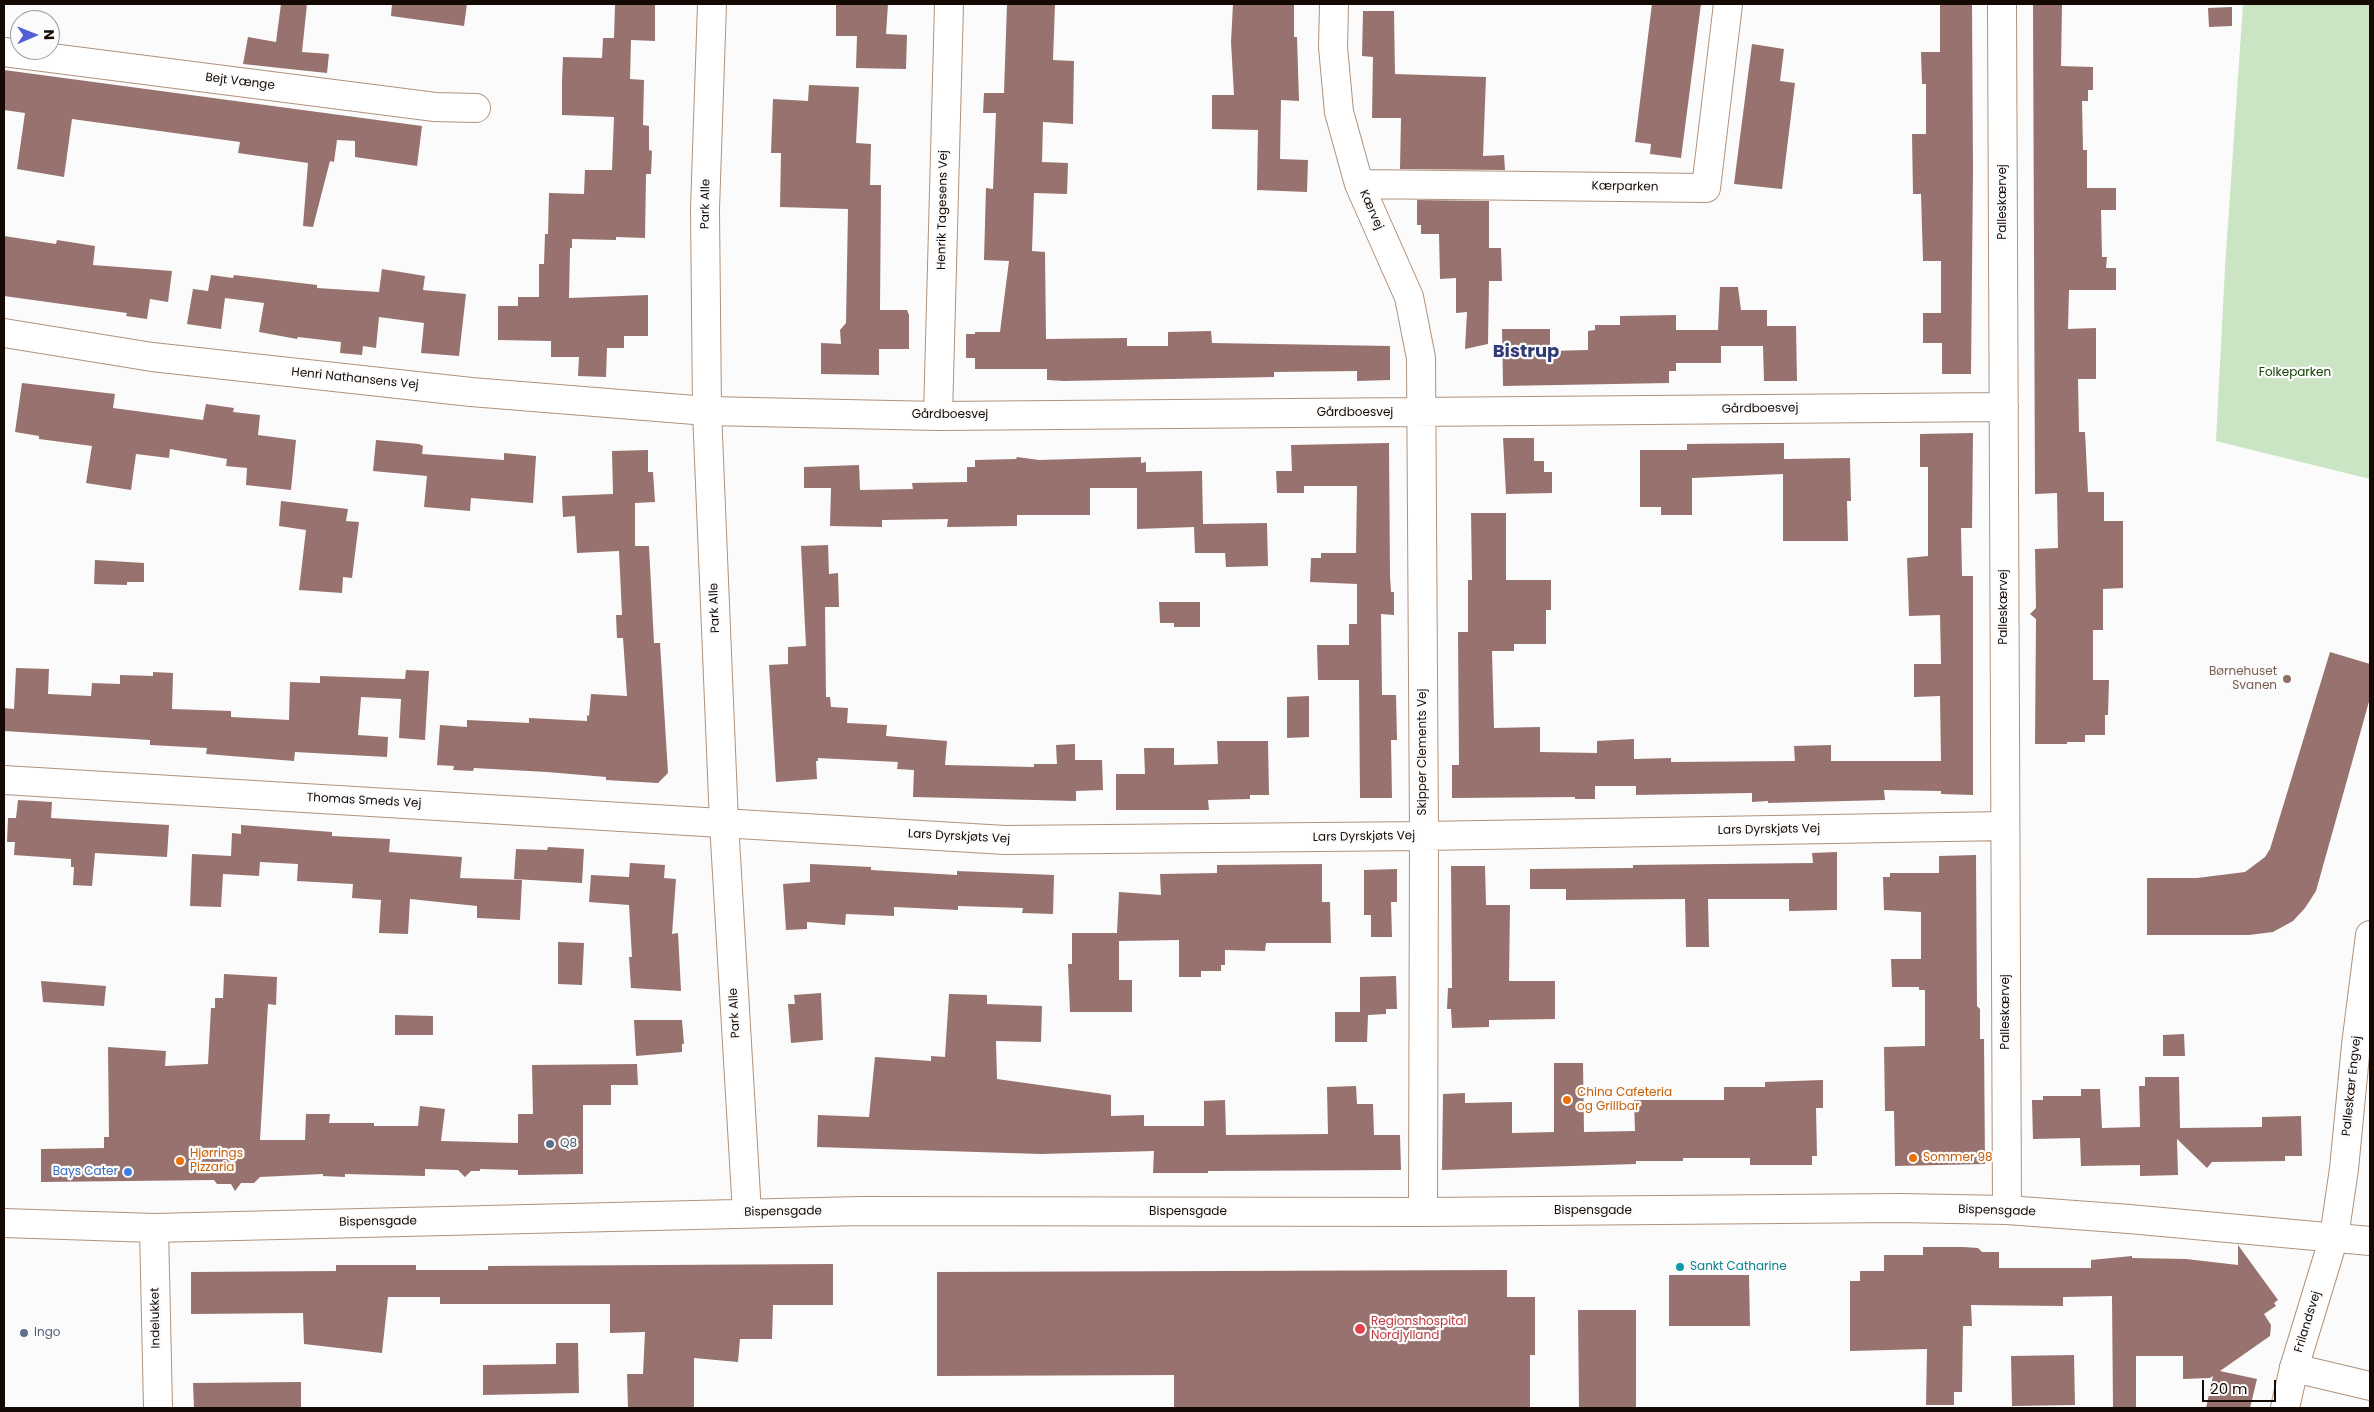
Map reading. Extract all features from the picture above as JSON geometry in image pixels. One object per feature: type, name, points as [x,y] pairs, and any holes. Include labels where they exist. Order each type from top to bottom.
[{"type":"street","name":"Park Alle","points":[[712,4],[706,209],[707,411],[724,823],[747,1213]]},
{"type":"street","name":"Henrik Tagesens Vej","points":[[938,416],[949,4]]},
{"type":"street","name":"Kærvej","points":[[1334,4],[1333,47],[1339,112],[1359,184],[1409,297],[1421,358],[1420,412]]},
{"type":"street","name":"Kærparken","points":[[1359,184],[1706,188],[1728,4]]},
{"type":"street","name":"Palleskærvej","points":[[2002,4],[2007,1210]]},
{"type":"street","name":"Bejt Vænge","points":[[4,52],[435,107],[476,108]]},
{"type":"street","name":"Henri Nathansens Vej","points":[[4,333],[171,359],[470,392],[707,411]]},
{"type":"street","name":"Gårdboesvej","points":[[707,411],[938,416],[2004,407]]},
{"type":"street","name":"Skipper Clements Vej","points":[[1420,412],[1424,836],[1423,1212]]},
{"type":"street","name":"Thomas Smeds Vej","points":[[4,780],[724,823]]},
{"type":"street","name":"Lars Dyrskjøts Vej","points":[[724,823],[1005,840],[1424,836],[2005,826]]},
{"type":"street","name":"Palleskær Engvej","points":[[2334,1237],[2344,1169],[2356,1045],[2370,935]]},
{"type":"street","name":"Bispensgade","points":[[4,1224],[154,1228],[747,1213],[1423,1212],[1900,1208],[2007,1210],[2370,1241]]},
{"type":"street","name":"Indelukket","points":[[154,1228],[158,1408]]},
{"type":"street","name":"Frilandsvej","points":[[2285,1408],[2294,1368],[2334,1237]]},
{"type":"street","points":[[2294,1368],[2370,1386]]},
{"type":"green space","name":"Folkeparken","points":[[2243,4],[2370,4],[2370,479],[2216,441],[2225,268]]},
{"type":"building","points":[[281,4],[307,4],[302,52],[329,54],[327,73],[243,64],[248,37],[276,42]]},
{"type":"building","points":[[392,4],[467,4],[464,26],[391,16]]},
{"type":"building","points":[[615,4],[655,4],[655,41],[631,40],[630,79],[644,80],[643,125],[649,126],[649,150],[652,151],[651,174],[646,174],[645,238],[616,237],[616,240],[572,239],[572,248],[570,248],[569,298],[648,295],[648,336],[624,336],[624,348],[607,348],[606,377],[578,376],[579,357],[551,357],[551,341],[498,340],[498,306],[518,306],[518,297],[539,297],[539,264],[544,264],[545,234],[548,234],[549,193],[584,194],[585,170],[612,170],[614,117],[562,115],[562,81],[563,57],[602,58],[603,38],[614,38]]},
{"type":"building","points":[[836,4],[888,4],[886,34],[907,35],[906,69],[856,68],[857,36],[836,36]]},
{"type":"building","points":[[1007,4],[1055,4],[1053,60],[1074,61],[1073,124],[1043,122],[1042,162],[1068,163],[1067,194],[1034,193],[1032,251],[1045,252],[1046,339],[1127,338],[1127,346],[1168,346],[1168,332],[1211,331],[1212,343],[1390,346],[1390,380],[1357,381],[1357,371],[1274,372],[1274,377],[1064,381],[1047,380],[1047,369],[975,369],[975,358],[966,358],[966,334],[1000,332],[1009,261],[984,260],[986,188],[993,189],[996,113],[983,113],[984,93],[1004,93]]},
{"type":"building","points":[[1233,4],[1294,4],[1294,37],[1297,37],[1299,101],[1281,100],[1280,159],[1308,160],[1307,192],[1257,190],[1258,130],[1212,129],[1212,95],[1234,95],[1231,42]]},
{"type":"building","points":[[1652,4],[1701,4],[1681,158],[1650,154],[1651,144],[1635,142]]},
{"type":"building","points":[[1940,4],[1972,4],[1971,374],[1942,374],[1942,343],[1923,343],[1923,313],[1941,313],[1941,261],[1923,261],[1921,194],[1913,194],[1912,134],[1926,134],[1926,84],[1922,84],[1921,52],[1940,52]]},
{"type":"building","points":[[2033,4],[2062,4],[2061,66],[2093,67],[2093,90],[2088,90],[2088,101],[2082,101],[2083,150],[2087,150],[2087,188],[2116,188],[2116,210],[2101,210],[2102,257],[2107,257],[2106,268],[2116,268],[2116,290],[2069,290],[2068,329],[2096,328],[2096,379],[2078,379],[2079,432],[2085,432],[2088,492],[2104,492],[2104,521],[2123,521],[2123,588],[2103,589],[2103,630],[2093,630],[2093,680],[2109,680],[2108,715],[2105,715],[2105,735],[2085,735],[2085,742],[2067,742],[2067,744],[2035,744],[2036,619],[2030,614],[2036,608],[2035,549],[2058,548],[2057,493],[2035,494]]},
{"type":"building","points":[[2232,7],[2232,26],[2209,27],[2208,8]]},
{"type":"building","points":[[1363,11],[1394,11],[1395,74],[1486,77],[1483,156],[1504,155],[1505,170],[1400,169],[1401,118],[1372,118],[1373,57],[1362,56]]},
{"type":"building","points":[[1752,44],[1784,49],[1780,81],[1795,83],[1782,189],[1734,184]]},
{"type":"building","points":[[4,70],[422,126],[417,166],[355,157],[355,141],[337,140],[334,162],[330,161],[313,227],[303,226],[308,163],[238,153],[240,142],[72,119],[64,177],[17,169],[25,113],[4,110]]},
{"type":"building","points":[[809,85],[859,87],[856,143],[871,144],[870,185],[881,185],[880,310],[907,310],[909,315],[909,349],[879,349],[879,375],[821,374],[821,343],[841,344],[840,330],[846,323],[848,209],[780,207],[781,153],[771,153],[773,99],[808,101]]},
{"type":"building","points":[[1417,200],[1489,201],[1489,248],[1501,248],[1502,281],[1489,281],[1488,344],[1465,349],[1467,312],[1456,313],[1456,278],[1440,279],[1439,234],[1421,234],[1421,225],[1417,225]]},
{"type":"building","points":[[4,236],[56,244],[57,240],[95,246],[93,265],[172,271],[168,302],[150,299],[147,319],[126,316],[127,313],[4,296]]},
{"type":"building","points":[[382,269],[425,276],[423,290],[466,294],[459,356],[421,353],[424,323],[379,317],[376,348],[363,346],[362,355],[340,353],[341,342],[298,337],[297,339],[259,332],[264,303],[225,298],[221,329],[187,324],[193,289],[208,291],[211,275],[233,278],[234,275],[317,285],[317,288],[379,292]]},
{"type":"building","points":[[1720,287],[1738,287],[1741,310],[1767,310],[1767,326],[1796,326],[1797,381],[1764,381],[1763,346],[1721,346],[1721,363],[1676,363],[1676,371],[1669,371],[1669,383],[1503,386],[1502,329],[1550,329],[1550,351],[1588,350],[1588,331],[1595,330],[1595,325],[1620,325],[1620,316],[1676,315],[1676,330],[1718,330]]},
{"type":"building","points":[[22,383],[115,394],[113,408],[203,420],[206,404],[234,408],[233,412],[260,415],[258,435],[296,440],[291,490],[246,485],[247,468],[226,466],[227,459],[170,449],[169,458],[136,454],[131,490],[86,483],[92,446],[39,439],[39,436],[15,432]]},
{"type":"building","points":[[1973,433],[1972,528],[1961,528],[1962,576],[1973,576],[1973,795],[1941,794],[1941,791],[1884,790],[1885,800],[1768,803],[1768,801],[1752,802],[1752,793],[1636,795],[1636,786],[1595,786],[1595,799],[1575,799],[1575,797],[1452,798],[1452,765],[1459,765],[1458,632],[1468,632],[1468,580],[1472,580],[1471,513],[1506,513],[1506,580],[1551,580],[1551,610],[1546,610],[1546,644],[1514,644],[1514,651],[1492,651],[1494,728],[1540,727],[1540,752],[1597,753],[1597,741],[1634,739],[1634,759],[1671,758],[1671,762],[1795,761],[1794,746],[1831,745],[1831,761],[1941,761],[1940,696],[1914,697],[1914,664],[1941,664],[1940,615],[1909,616],[1907,558],[1928,556],[1928,467],[1920,467],[1920,434]]},
{"type":"building","points":[[1503,438],[1534,438],[1534,461],[1544,461],[1544,472],[1552,472],[1552,493],[1506,494]]},
{"type":"building","points":[[376,440],[419,444],[423,446],[422,454],[504,460],[504,453],[536,456],[533,503],[471,498],[470,511],[424,507],[427,476],[373,471]]},
{"type":"building","points":[[1389,443],[1390,576],[1391,592],[1394,592],[1394,615],[1381,614],[1382,695],[1396,695],[1397,740],[1391,740],[1392,798],[1360,798],[1359,680],[1318,680],[1317,645],[1349,645],[1349,624],[1357,624],[1357,584],[1310,582],[1311,558],[1321,558],[1321,553],[1356,553],[1357,486],[1304,486],[1304,493],[1277,493],[1276,471],[1292,471],[1291,445]]},
{"type":"building","points":[[1784,443],[1784,459],[1850,458],[1851,501],[1847,501],[1848,541],[1783,541],[1783,474],[1692,478],[1692,515],[1661,515],[1661,507],[1640,507],[1640,450],[1687,450],[1687,444]]},
{"type":"building","points":[[648,450],[648,472],[653,472],[655,502],[635,503],[635,546],[649,546],[654,643],[660,643],[668,773],[658,783],[606,780],[606,777],[547,772],[474,768],[473,771],[453,770],[454,766],[437,765],[440,725],[467,727],[467,720],[529,723],[529,718],[587,721],[591,694],[627,696],[623,638],[617,638],[616,615],[622,615],[619,551],[577,553],[575,516],[563,517],[562,496],[613,494],[612,451]]},
{"type":"building","points":[[1017,457],[1039,460],[1141,457],[1141,463],[1146,462],[1146,472],[1202,471],[1203,524],[1267,523],[1268,566],[1226,567],[1225,553],[1195,553],[1194,527],[1137,529],[1137,488],[1090,488],[1090,515],[1017,515],[1017,526],[947,527],[948,519],[882,520],[882,527],[830,526],[831,488],[804,488],[804,467],[859,465],[860,490],[913,489],[912,483],[967,482],[967,467],[975,467],[975,460],[1016,459]]},
{"type":"building","points":[[281,501],[348,509],[346,521],[359,522],[352,578],[343,577],[342,593],[299,590],[306,530],[279,526]]},
{"type":"building","points":[[828,545],[829,574],[838,573],[839,607],[825,607],[826,697],[830,697],[831,707],[848,708],[847,723],[887,725],[886,736],[947,741],[945,765],[1034,767],[1034,764],[1057,764],[1056,745],[1075,744],[1075,760],[1102,760],[1103,790],[1076,791],[1076,801],[913,797],[914,770],[897,769],[898,762],[818,758],[818,761],[816,761],[817,779],[776,782],[769,665],[788,664],[788,647],[806,646],[801,546]]},
{"type":"building","points":[[95,560],[144,563],[144,582],[127,582],[127,585],[94,584]]},
{"type":"building","points":[[1159,602],[1200,602],[1200,627],[1174,627],[1174,623],[1160,623]]},
{"type":"building","points":[[2330,652],[2370,664],[2370,698],[2316,891],[2305,908],[2293,921],[2273,932],[2249,935],[2147,935],[2147,878],[2197,878],[2245,872],[2265,857],[2270,849]]},
{"type":"building","points":[[16,668],[49,669],[48,694],[91,696],[92,683],[120,684],[120,675],[153,676],[153,672],[173,673],[172,709],[231,711],[231,717],[289,720],[290,682],[320,683],[320,676],[405,679],[406,670],[429,671],[425,740],[399,738],[401,699],[361,697],[358,735],[388,737],[387,757],[295,752],[294,761],[206,754],[207,748],[150,745],[150,740],[4,731],[4,708],[14,709]]},
{"type":"building","points":[[1309,696],[1309,737],[1287,738],[1287,697]]},
{"type":"building","points":[[1217,741],[1268,741],[1269,795],[1250,795],[1250,799],[1208,800],[1209,810],[1116,810],[1116,774],[1145,774],[1144,748],[1174,748],[1174,765],[1218,764]]},
{"type":"building","points":[[18,800],[52,802],[51,818],[169,825],[167,857],[95,853],[92,886],[73,885],[74,867],[71,867],[71,859],[14,855],[15,842],[7,842],[8,818],[16,818]]},
{"type":"building","points":[[241,825],[332,832],[332,836],[390,839],[389,852],[462,857],[460,878],[522,880],[520,920],[477,918],[477,906],[410,899],[408,934],[379,933],[381,900],[352,898],[353,884],[297,881],[298,864],[260,862],[259,876],[223,874],[221,907],[190,906],[192,854],[231,856],[232,833],[241,834]]},
{"type":"building","points":[[548,847],[584,849],[582,883],[514,879],[516,849],[547,850]]},
{"type":"building","points":[[1837,852],[1837,910],[1789,911],[1789,899],[1708,899],[1709,947],[1686,947],[1685,899],[1566,900],[1566,889],[1530,889],[1530,869],[1633,868],[1633,865],[1813,863],[1812,853]]},
{"type":"building","points":[[1976,855],[1977,1006],[1980,1009],[1980,1039],[1984,1039],[1985,1164],[1895,1166],[1894,1111],[1885,1111],[1884,1047],[1925,1046],[1925,990],[1919,990],[1919,987],[1892,987],[1891,959],[1921,959],[1921,912],[1884,910],[1883,877],[1890,877],[1890,873],[1939,873],[1939,856]]},
{"type":"building","points":[[630,863],[665,865],[664,878],[676,879],[672,934],[678,933],[681,991],[631,988],[629,957],[632,957],[629,905],[589,902],[591,875],[629,877]]},
{"type":"building","points":[[810,864],[871,867],[871,870],[957,875],[957,871],[1054,875],[1053,914],[1022,913],[1023,908],[958,906],[958,910],[894,907],[894,916],[846,914],[845,925],[807,922],[807,929],[786,930],[783,884],[810,882]]},
{"type":"building","points":[[1322,864],[1322,902],[1330,902],[1331,943],[1266,943],[1265,951],[1225,950],[1225,965],[1221,965],[1221,971],[1201,971],[1201,977],[1179,977],[1179,940],[1119,941],[1119,980],[1132,980],[1132,1012],[1070,1012],[1068,964],[1072,964],[1072,933],[1117,933],[1119,892],[1161,895],[1160,874],[1217,873],[1217,865]]},
{"type":"building","points":[[1451,866],[1485,866],[1486,905],[1510,905],[1509,981],[1555,981],[1555,1019],[1489,1020],[1489,1027],[1452,1028],[1451,1009],[1447,1009],[1448,988],[1452,988]]},
{"type":"building","points":[[1397,869],[1397,902],[1391,902],[1392,937],[1371,937],[1371,915],[1364,915],[1364,870]]},
{"type":"building","points":[[558,942],[584,943],[582,985],[558,984]]},
{"type":"building","points":[[224,974],[277,977],[276,1005],[268,1004],[260,1140],[305,1140],[306,1114],[330,1114],[329,1123],[374,1123],[374,1126],[418,1126],[420,1106],[445,1109],[441,1141],[518,1143],[518,1114],[533,1114],[532,1065],[637,1064],[638,1085],[611,1085],[611,1105],[583,1105],[583,1174],[518,1175],[518,1170],[480,1169],[480,1171],[471,1171],[465,1177],[458,1170],[425,1169],[425,1176],[345,1174],[345,1177],[323,1176],[323,1174],[260,1177],[254,1183],[241,1183],[235,1191],[231,1184],[217,1184],[214,1180],[41,1182],[41,1149],[104,1148],[104,1137],[109,1137],[108,1047],[166,1051],[165,1066],[208,1064],[211,1008],[215,1008],[215,998],[223,998]]},
{"type":"building","points":[[1396,976],[1397,1009],[1386,1009],[1386,1014],[1368,1015],[1367,1042],[1335,1042],[1335,1012],[1360,1012],[1360,977]]},
{"type":"building","points":[[41,981],[106,986],[104,1006],[43,1002]]},
{"type":"building","points":[[821,993],[823,1040],[791,1043],[788,1004],[795,1004],[794,995]]},
{"type":"building","points":[[949,994],[987,995],[987,1004],[1042,1006],[1041,1042],[996,1041],[997,1079],[1111,1095],[1111,1116],[1144,1115],[1144,1126],[1204,1126],[1204,1101],[1225,1100],[1226,1135],[1328,1134],[1327,1087],[1356,1086],[1357,1104],[1373,1104],[1374,1135],[1400,1135],[1401,1170],[1153,1173],[1154,1151],[1041,1154],[817,1147],[818,1115],[869,1117],[875,1057],[931,1061],[931,1056],[945,1057]]},
{"type":"building","points":[[395,1015],[433,1016],[433,1035],[395,1035]]},
{"type":"building","points":[[634,1020],[682,1020],[684,1044],[682,1044],[682,1052],[636,1056]]},
{"type":"building","points":[[2184,1034],[2185,1056],[2163,1056],[2163,1035]]},
{"type":"building","points":[[1554,1063],[1583,1063],[1584,1132],[1635,1131],[1634,1100],[1724,1100],[1724,1087],[1765,1087],[1765,1082],[1823,1080],[1823,1108],[1816,1108],[1817,1156],[1812,1156],[1812,1165],[1750,1165],[1750,1158],[1683,1158],[1683,1161],[1636,1161],[1636,1164],[1442,1170],[1443,1094],[1465,1093],[1465,1103],[1512,1102],[1512,1133],[1554,1132]]},
{"type":"building","points":[[2145,1077],[2179,1077],[2180,1128],[2262,1127],[2262,1117],[2301,1116],[2302,1156],[2285,1156],[2285,1161],[2212,1162],[2207,1168],[2177,1139],[2178,1175],[2140,1176],[2140,1165],[2081,1166],[2080,1138],[2033,1139],[2032,1100],[2043,1100],[2043,1096],[2081,1096],[2081,1089],[2100,1089],[2102,1128],[2140,1127],[2139,1086],[2145,1086]]},
{"type":"building","points":[[2238,1245],[2278,1300],[2274,1303],[2276,1306],[2264,1314],[2271,1325],[2270,1336],[2220,1371],[2257,1379],[2250,1408],[2206,1408],[2213,1376],[2210,1378],[2183,1379],[2183,1356],[2136,1356],[2136,1408],[2113,1408],[2112,1296],[2063,1297],[2063,1306],[1971,1305],[1972,1326],[1963,1326],[1962,1392],[1954,1392],[1954,1405],[1926,1405],[1927,1349],[1850,1351],[1850,1281],[1860,1281],[1860,1271],[1884,1271],[1884,1255],[1923,1255],[1923,1247],[1963,1247],[1978,1248],[1982,1252],[1999,1252],[1999,1268],[2091,1268],[2091,1260],[2132,1256],[2132,1258],[2186,1259],[2238,1265]]},
{"type":"building","points":[[833,1264],[833,1305],[773,1305],[772,1339],[740,1339],[738,1362],[694,1358],[694,1408],[628,1408],[627,1374],[643,1374],[645,1332],[610,1333],[610,1304],[440,1304],[440,1297],[388,1297],[382,1353],[304,1344],[303,1313],[191,1314],[191,1272],[336,1271],[336,1265],[416,1265],[416,1270],[488,1270],[488,1266]]},
{"type":"building","points":[[1507,1270],[1507,1297],[1535,1297],[1535,1355],[1530,1355],[1530,1408],[1174,1408],[1174,1375],[937,1376],[937,1272]]},
{"type":"building","points":[[1669,1275],[1749,1275],[1750,1326],[1669,1326]]},
{"type":"building","points":[[1578,1310],[1636,1310],[1636,1408],[1579,1408]]},
{"type":"building","points":[[556,1343],[578,1343],[579,1393],[483,1395],[483,1365],[556,1364]]},
{"type":"building","points":[[2074,1355],[2075,1405],[2012,1406],[2011,1356]]},
{"type":"building","points":[[301,1382],[301,1408],[194,1408],[193,1383]]},
{"type":"place","name":"Børnehuset Svanen","points":[[2287,679]]},
{"type":"place","name":"China Cafeteria og Grillbar","points":[[1567,1100]]},
{"type":"place","name":"Q8","points":[[550,1144]]},
{"type":"place","name":"Sommer 98","points":[[1913,1158]]},
{"type":"place","name":"Hjørrings Pizzaria","points":[[180,1161]]},
{"type":"place","name":"Bays Cater","points":[[128,1172]]},
{"type":"place","name":"Sankt Catharine","points":[[1680,1267]]},
{"type":"place","name":"Regionshospital Nordjylland","points":[[1360,1329]]},
{"type":"place","name":"Ingo","points":[[24,1333]]},
{"type":"district","name":"Bistrup","points":[[1526,352]]}]
